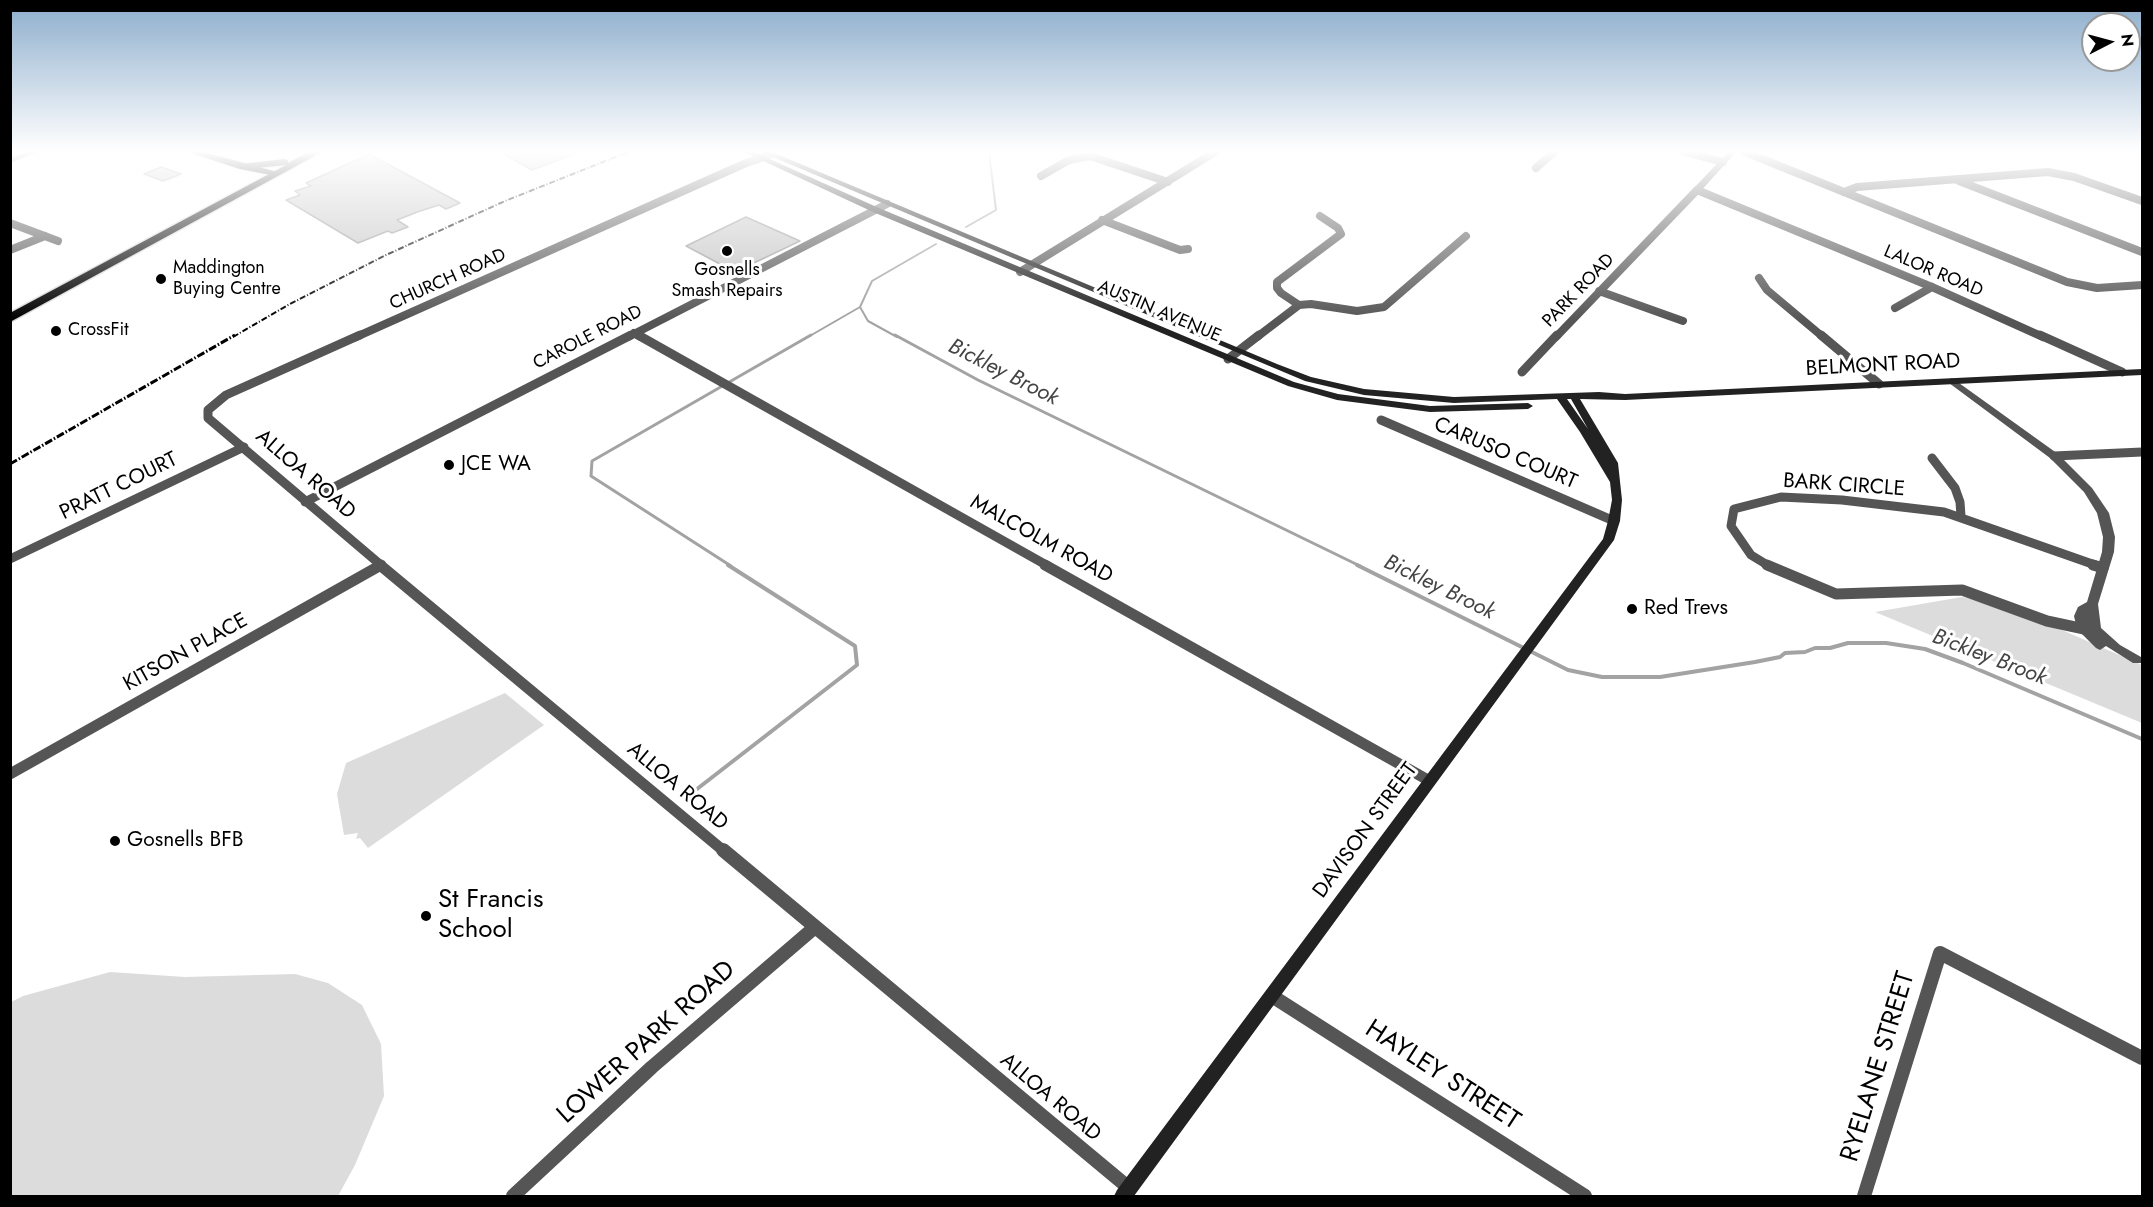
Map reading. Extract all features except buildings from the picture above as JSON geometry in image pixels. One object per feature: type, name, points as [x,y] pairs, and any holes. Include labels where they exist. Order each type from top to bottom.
[{"type":"highway","points":[[10,318],[209,208]]},
{"type":"main road","name":"AUSTIN AVENUE","points":[[873,208],[1228,359],[1315,391],[1386,405],[1430,409],[1577,400]]},
{"type":"main road","name":"AUSTIN AVENUE","points":[[897,208],[1238,352],[1308,379],[1374,394],[1445,400],[1563,401]]},
{"type":"main road","name":"BELMONT ROAD","points":[[1577,400],[1604,403],[1625,397],[2142,372]]},
{"type":"main road","name":"DAVISON STREET","points":[[1126,1192],[1272,996],[1428,780],[1536,640],[1608,540],[1617,500],[1613,480],[1613,463],[1577,400]]},
{"type":"main road","name":"DAVISON STREET","points":[[1563,401],[1613,480]]},
{"type":"street","name":"CHURCH ROAD","points":[[208,410],[226,395],[645,208]]},
{"type":"street","name":"CAROLE ROAD","points":[[305,502],[879,208]]},
{"type":"street","points":[[1020,272],[1122,208]]},
{"type":"street","name":"PARK ROAD","points":[[1522,372],[1679,208]]},
{"type":"street","name":"LALOR ROAD","points":[[1741,208],[1932,287],[2122,372]]},
{"type":"street","points":[[1884,208],[2067,282],[2097,288],[2142,285]]},
{"type":"street","points":[[2029,208],[2142,252]]},
{"type":"street","points":[[1299,305],[1281,293],[1277,288],[1277,282],[1341,234],[1338,228],[1320,216]]},
{"type":"street","points":[[1102,220],[1180,250],[1188,249]]},
{"type":"street","points":[[10,223],[58,242]]},
{"type":"street","points":[[10,250],[45,236]]},
{"type":"street","points":[[1228,359],[1299,305],[1311,304],[1357,311],[1384,307],[1466,236]]},
{"type":"street","points":[[1759,278],[1767,290],[1879,384]]},
{"type":"street","points":[[1895,308],[1932,287]]},
{"type":"street","points":[[1599,291],[1683,321]]},
{"type":"street","name":"MALCOLM ROAD","points":[[634,333],[1428,780]]},
{"type":"street","points":[[1966,380],[1992,410]]},
{"type":"street","points":[[1952,381],[2054,456],[2088,490],[2103,513],[2109,537],[2103,568],[2092,604],[2082,610],[2080,616],[2098,644],[2111,652],[2140,662]]},
{"type":"street","name":"ALLOA ROAD","points":[[208,410],[208,418],[216,427],[244,447],[305,502],[1126,1192]]},
{"type":"street","name":"CARUSO COURT","points":[[1381,420],[1614,521]]},
{"type":"street","name":"PRATT COURT","points":[[10,559],[244,447]]},
{"type":"street","points":[[2054,456],[2142,452]]},
{"type":"street","points":[[1932,458],[1955,488],[1960,502],[1961,516]]},
{"type":"street","name":"BARK CIRCLE","points":[[2090,630],[2047,621],[1962,590],[1836,594],[1771,567],[1751,555],[1731,526],[1734,509],[1781,497],[1842,500],[1961,516],[2103,568]]},
{"type":"street","name":"KITSON PLACE","points":[[10,774],[381,565]]},
{"type":"street","name":"LOWER PARK ROAD","points":[[513,1197],[652,1067],[814,928]]},
{"type":"street","name":"RYELANE STREET","points":[[1864,1197],[1940,953],[2142,1058]]},
{"type":"street","name":"HAYLEY STREET","points":[[1272,996],[1585,1197]]},
{"type":"shaded area","points":[[1962,597],[2014,609],[2142,665],[2142,723],[1875,612]]},
{"type":"shaded area","points":[[505,693],[544,725],[368,848],[360,838],[356,839],[358,833],[344,835],[337,794],[346,763]]},
{"type":"shaded area","points":[[110,972],[185,977],[295,974],[328,983],[362,1005],[381,1044],[384,1096],[355,1165],[338,1196],[11,1196],[11,1002],[23,996]]},
{"type":"waterway","name":"Bickley Brook","points":[[966,227],[996,208]]},
{"type":"waterway","name":"Bickley Brook","points":[[860,307],[872,281],[936,244]]},
{"type":"waterway","points":[[808,337],[860,307]]},
{"type":"waterway","name":"Bickley Brook","points":[[860,307],[868,321],[897,337]]},
{"type":"waterway","points":[[731,566],[591,476],[592,461],[811,335]]},
{"type":"waterway","name":"Bickley Brook","points":[[895,335],[978,380],[1360,566]]},
{"type":"waterway","points":[[697,789],[857,665],[855,646],[728,565]]},
{"type":"waterway","name":"Bickley Brook","points":[[1357,565],[1568,670],[1602,677],[1660,677],[1755,662],[1780,657],[1785,653],[1805,652],[1815,648],[1830,648],[1848,643],[1886,643],[1925,649],[1963,663],[2142,739]]},
{"type":"railway","points":[[233,337],[290,304],[386,255],[489,208]]},
{"type":"railway","points":[[10,464],[235,335]]},
{"type":"place","name":"Gosnells Smash Repairs","points":[[727,251]]},
{"type":"place","name":"Maddington Buying Centre","points":[[161,279]]},
{"type":"place","name":"CrossFit","points":[[56,331]]},
{"type":"place","name":"JCE WA","points":[[449,465]]},
{"type":"place","name":"Red Trevs","points":[[1632,609]]},
{"type":"place","name":"Gosnells BFB","points":[[115,841]]},
{"type":"place","name":"St Francis School","points":[[426,916]]}]
